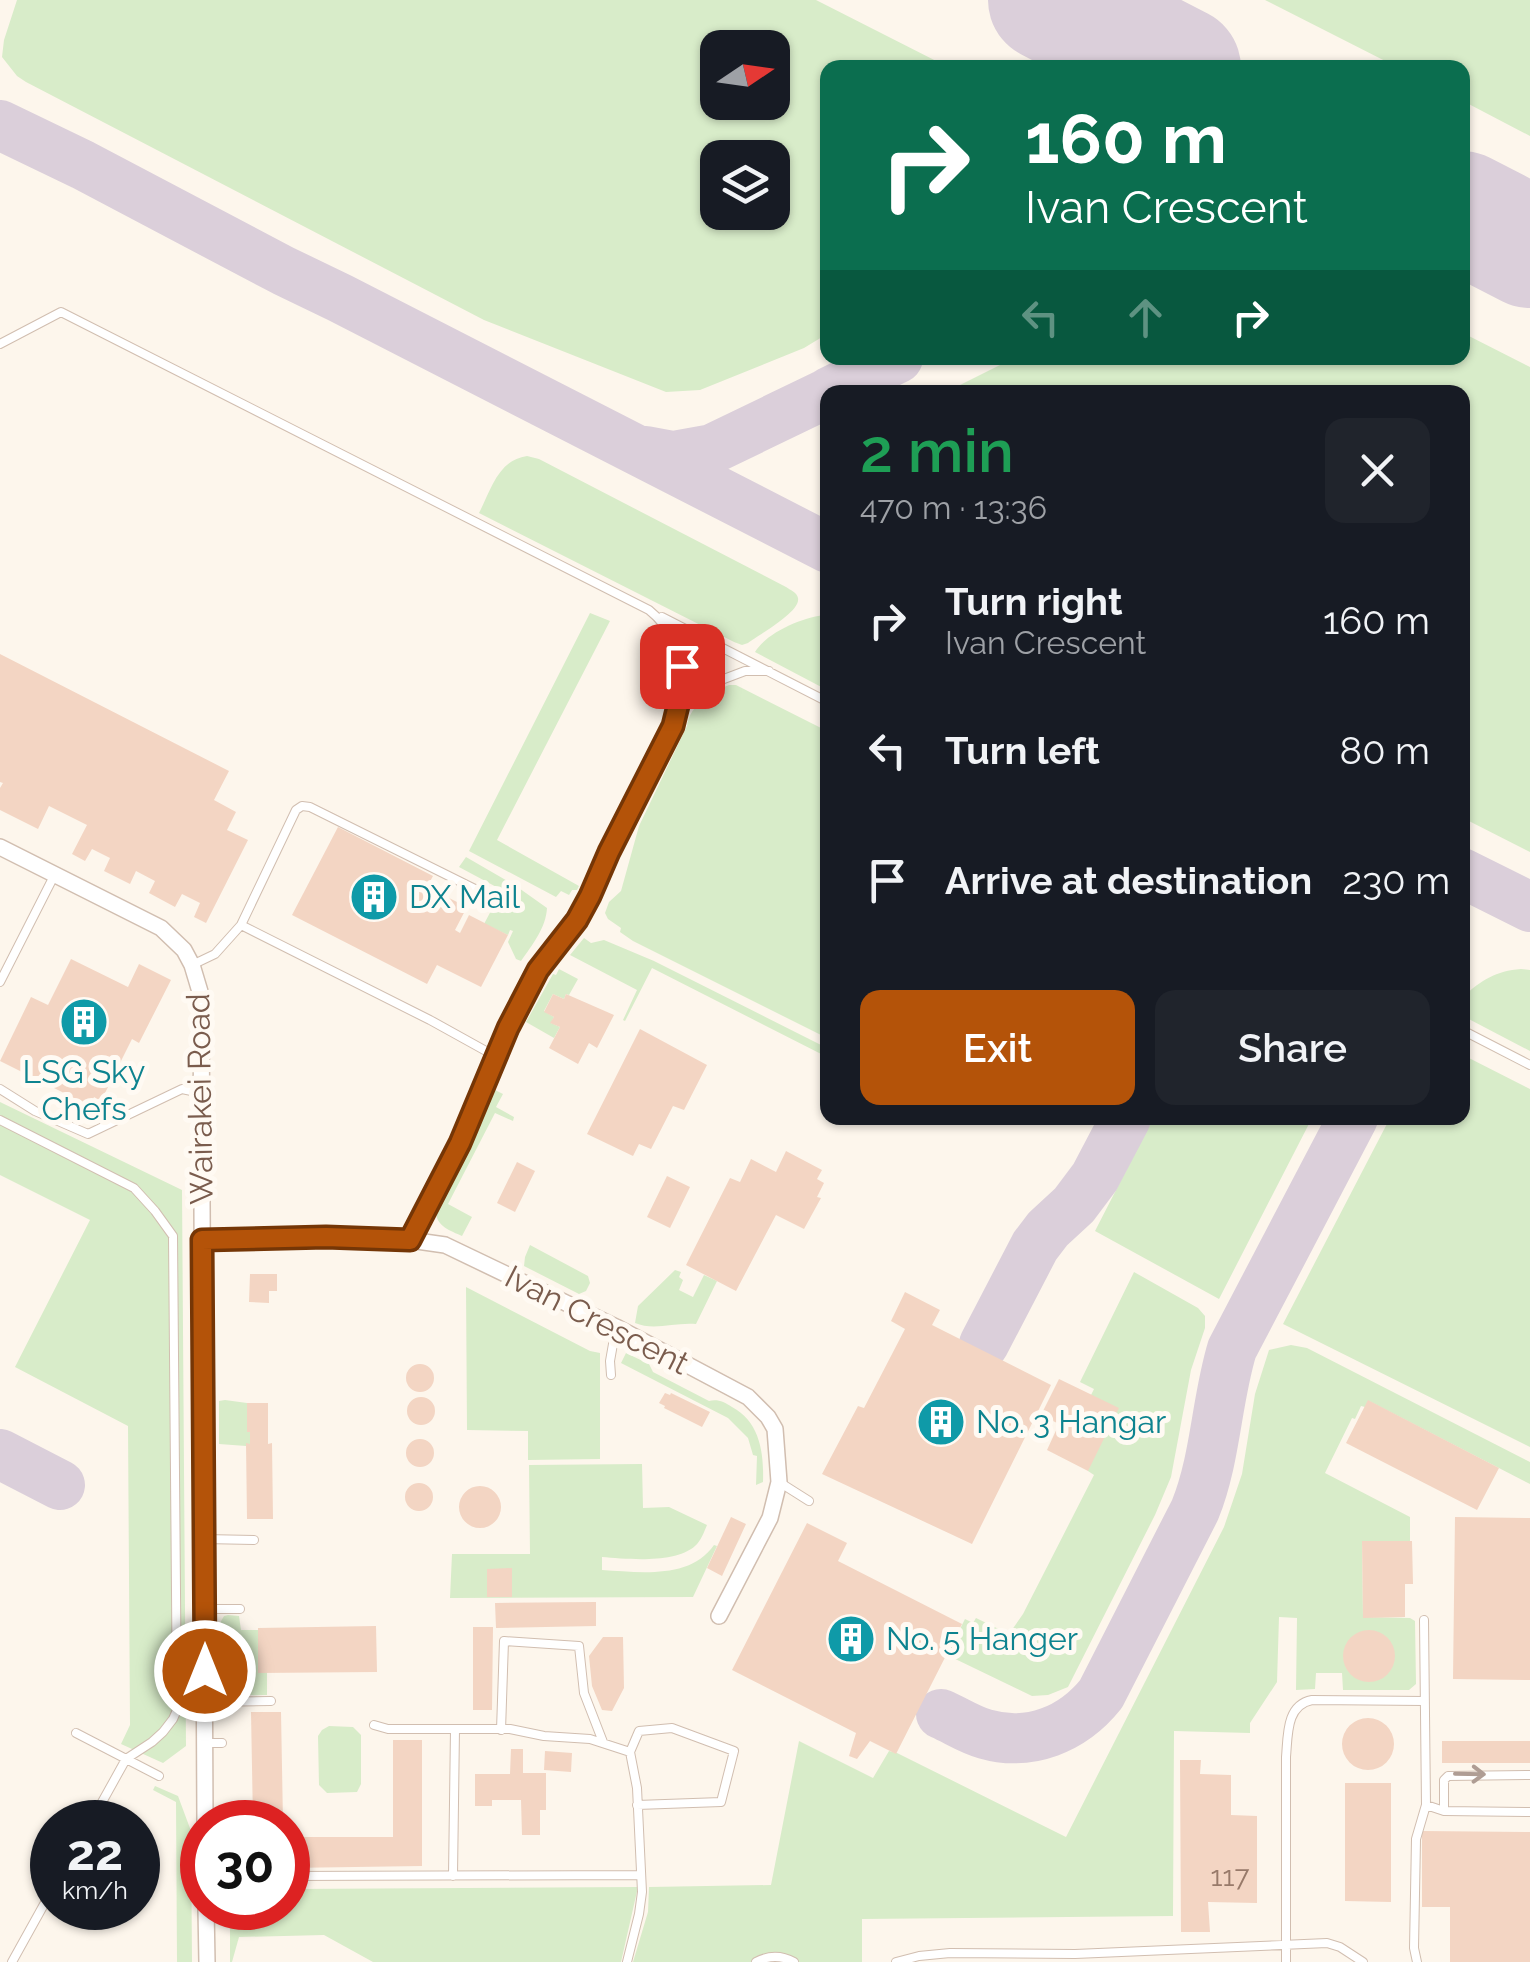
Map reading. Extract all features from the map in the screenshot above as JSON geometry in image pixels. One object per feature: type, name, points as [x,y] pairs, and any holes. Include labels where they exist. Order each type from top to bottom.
[{"type":"street","name":"Wairakei Road","points":[[0,846],[161,928],[184,950],[201,995],[206,1800]]},
{"type":"street","name":"Ivan Crescent","points":[[202,1240],[326,1237],[431,1242],[460,1251],[616,1327],[748,1397],[774,1429],[779,1482],[770,1518],[718,1616]]},
{"type":"street","points":[[206,1930],[207,1962]]},
{"type":"lane","points":[[0,344],[61,312],[820,698]]},
{"type":"lane","points":[[410,1240],[460,1143],[494,1056],[538,970],[577,920],[673,726],[683,677],[679,656],[665,625],[648,610]]},
{"type":"lane","points":[[680,705],[718,679],[745,671],[769,671]]},
{"type":"lane","points":[[192,965],[215,954],[241,925],[296,810],[302,806],[477,890]]},
{"type":"lane","points":[[0,982],[55,874]]},
{"type":"lane","points":[[241,925],[494,1056]]},
{"type":"lane","points":[[1470,1034],[1530,1065]]},
{"type":"lane","points":[[0,1089],[35,1111],[88,1134],[182,1089],[201,1093]]},
{"type":"lane","points":[[0,1120],[134,1188],[173,1236],[177,1710],[164,1732],[126,1759],[103,1800]]},
{"type":"lane","points":[[612,1374],[610,1361],[616,1327]]},
{"type":"lane","points":[[779,1482],[809,1501]]},
{"type":"lane","points":[[204,1540],[254,1540]]},
{"type":"lane","points":[[204,1609],[240,1609]]},
{"type":"lane","points":[[1416,1962],[1416,1840],[1426,1806],[1424,1620]]},
{"type":"lane","points":[[501,1730],[504,1641],[579,1646],[584,1693],[603,1742]]},
{"type":"lane","points":[[205,1702],[271,1700]]},
{"type":"lane","points":[[1286,1962],[1286,1757],[1290,1721],[1302,1702],[1312,1700],[1424,1701]]},
{"type":"lane","points":[[374,1725],[388,1729],[501,1730],[603,1742],[630,1752]]},
{"type":"lane","points":[[627,1962],[639,1914],[642,1875],[637,1805],[637,1788],[630,1752],[640,1731],[672,1728],[734,1751],[722,1802],[637,1805]]},
{"type":"lane","points":[[453,1876],[454,1729]]},
{"type":"lane","points":[[76,1732],[160,1776]]},
{"type":"lane","points":[[205,1744],[222,1743]]},
{"type":"lane","points":[[1444,1811],[1444,1780],[1448,1776],[1530,1775]]},
{"type":"lane","points":[[1426,1806],[1444,1811],[1530,1812]]},
{"type":"lane","points":[[310,1876],[642,1875]]},
{"type":"lane","points":[[12,1962],[30,1930]]},
{"type":"lane","points":[[896,1962],[950,1953],[1075,1954],[1334,1944],[1363,1962]]},
{"type":"lane","points":[[756,1962],[775,1956],[794,1962]]},
{"type":"green space","points":[[17,0],[816,0],[934,60],[820,60],[820,338],[700,390],[666,392],[484,320],[17,76],[2,57]]},
{"type":"green space","points":[[1265,0],[1530,0],[1530,136],[1470,105],[1470,60],[1383,60]]},
{"type":"green space","points":[[1470,337],[1530,367],[1530,852],[1470,822],[1470,385],[960,385],[1000,365],[1470,365]]},
{"type":"green space","points":[[527,456],[786,587],[796,594],[797,604],[778,623],[742,645],[479,513],[502,470]]},
{"type":"green space","points":[[590,613],[610,621],[497,840],[579,886],[569,895],[561,891],[556,897],[469,851]]},
{"type":"green space","points":[[820,616],[820,686],[755,652],[768,638]]},
{"type":"green space","points":[[736,685],[820,727],[820,1034],[633,941],[605,913],[609,902],[621,891],[639,826],[692,712],[708,696]]},
{"type":"green space","points":[[466,857],[547,908],[541,929],[521,961],[508,942],[513,931],[508,935],[484,924],[502,890],[459,867]]},
{"type":"green space","points":[[584,938],[591,943],[604,940],[820,1044],[820,1053],[652,968],[625,1021],[637,990],[570,955]]},
{"type":"green space","points":[[559,969],[578,979],[564,999],[553,994],[544,1011],[554,1017],[551,1023],[560,1027],[554,1038],[526,1022]]},
{"type":"green space","points":[[1530,970],[1530,1051],[1470,1020],[1470,991],[1496,974]]},
{"type":"green space","points":[[1470,1059],[1530,1089],[1530,1447],[1283,1324],[1386,1125],[1470,1125]]},
{"type":"green space","points":[[495,1090],[503,1094],[496,1107],[514,1117],[513,1121],[495,1113],[448,1204],[472,1217],[462,1236],[441,1224],[436,1212]]},
{"type":"green space","points":[[0,1102],[182,1190],[186,1746],[163,1763],[121,1744],[130,1725],[128,1426],[15,1367],[90,1220],[0,1175]]},
{"type":"green space","points":[[1149,1125],[1308,1125],[1219,1299],[1095,1231]]},
{"type":"green space","points":[[530,1245],[588,1276],[586,1291],[579,1294],[524,1266]]},
{"type":"green space","points":[[675,1270],[681,1272],[679,1277],[683,1280],[679,1290],[693,1297],[704,1275],[717,1281],[696,1324],[635,1323],[638,1306]]},
{"type":"green space","points":[[1134,1272],[1198,1308],[1205,1316],[1171,1477],[1068,1687],[1032,1696],[947,1655],[965,1619],[973,1623],[976,1618],[1009,1634],[1094,1475],[1088,1471],[1094,1389],[1080,1382]]},
{"type":"green space","points":[[466,1287],[600,1353],[600,1459],[528,1460],[528,1431],[467,1430]]},
{"type":"green space","points":[[1291,1345],[1307,1348],[1530,1462],[1530,1484],[1369,1401],[1361,1406],[1325,1473],[1410,1517],[1410,1541],[1362,1541],[1363,1617],[1415,1621],[1416,1684],[1409,1690],[1343,1690],[1342,1673],[1316,1673],[1315,1689],[1296,1690],[1297,1618],[1279,1617],[1277,1682],[1250,1723],[1250,1733],[1174,1731],[1173,1916],[862,1919],[862,1962],[633,1962],[648,1912],[649,1887],[771,1885],[799,1741],[873,1778],[889,1751],[897,1753],[1066,1837],[1224,1527],[1242,1474],[1255,1394],[1269,1350]]},
{"type":"green space","points":[[626,1353],[649,1364],[653,1372],[741,1413],[758,1439],[763,1482],[756,1485],[757,1456],[753,1455],[748,1438],[728,1418],[621,1363]]},
{"type":"green space","points":[[219,1401],[247,1403],[250,1444],[219,1444]]},
{"type":"green space","points":[[642,1464],[643,1508],[669,1507],[707,1525],[699,1542],[686,1552],[650,1559],[602,1557],[602,1570],[678,1569],[717,1546],[693,1597],[450,1598],[452,1554],[530,1554],[529,1465]]},
{"type":"green space","points":[[228,1615],[239,1616],[241,1630],[258,1630],[267,1673],[267,1695],[234,1692],[224,1684],[220,1623]]},
{"type":"green space","points":[[329,1726],[353,1727],[361,1735],[361,1784],[357,1792],[327,1793],[319,1785],[318,1736]]},
{"type":"green space","points":[[155,1786],[178,1796],[180,1801],[180,1930],[192,1930],[192,1962],[177,1962],[176,1802],[153,1790]]},
{"type":"green space","points":[[638,1887],[621,1962],[373,1962],[324,1935],[239,1937],[230,1962],[230,1930],[310,1930],[310,1889]]},
{"type":"building","points":[[0,654],[229,771],[214,800],[236,812],[227,830],[248,840],[206,923],[194,917],[200,903],[182,894],[175,907],[149,893],[155,881],[136,871],[130,884],[104,871],[110,858],[92,849],[85,861],[72,854],[87,825],[49,806],[38,829],[0,810]]},
{"type":"building","name":"DX Mail","points":[[338,827],[433,876],[427,887],[467,907],[455,930],[460,933],[469,915],[508,935],[481,987],[437,965],[427,984],[292,915]]},
{"type":"building","name":"LSG Sky Chefs","points":[[71,959],[128,987],[139,964],[171,980],[139,1043],[132,1039],[101,1101],[94,1097],[90,1106],[0,1061],[31,997],[48,1005]]},
{"type":"building","points":[[553,994],[564,999],[566,994],[614,1015],[597,1048],[589,1043],[578,1064],[549,1048],[560,1027],[550,1023],[554,1017],[544,1012]]},
{"type":"building","points":[[640,1029],[707,1065],[684,1110],[673,1106],[651,1149],[639,1144],[633,1156],[587,1134]]},
{"type":"building","points":[[786,1151],[822,1170],[817,1179],[824,1183],[817,1197],[821,1198],[804,1229],[776,1215],[736,1291],[686,1265],[730,1178],[740,1182],[751,1159],[776,1172]]},
{"type":"building","points":[[517,1162],[535,1171],[515,1212],[497,1203]]},
{"type":"building","points":[[667,1176],[690,1187],[670,1228],[647,1217]]},
{"type":"building","points":[[250,1274],[277,1274],[277,1291],[269,1291],[269,1303],[249,1302]]},
{"type":"building","name":"No. 3 Hangar","points":[[905,1292],[940,1310],[932,1325],[1051,1385],[972,1544],[822,1474],[858,1406],[864,1408],[905,1329],[891,1321]]},
{"type":"building","points":[[420,1364],[430,1368],[434,1378],[430,1388],[420,1392],[410,1388],[406,1378],[410,1368]]},
{"type":"building","points":[[1059,1379],[1119,1408],[1088,1471],[1047,1450],[1059,1424],[1041,1415]]},
{"type":"building","points":[[665,1393],[710,1412],[702,1427],[664,1408],[659,1403]]},
{"type":"building","points":[[421,1397],[431,1401],[435,1411],[431,1421],[421,1425],[411,1421],[407,1411],[411,1401]]},
{"type":"building","points":[[1368,1400],[1499,1468],[1477,1510],[1346,1443]]},
{"type":"building","points":[[247,1403],[268,1403],[273,1519],[247,1519]]},
{"type":"building","points":[[420,1439],[430,1443],[434,1453],[430,1463],[420,1467],[410,1463],[406,1453],[410,1443]]},
{"type":"building","points":[[419,1483],[429,1487],[433,1497],[429,1507],[419,1511],[409,1507],[405,1497],[409,1487]]},
{"type":"building","points":[[480,1486],[495,1492],[501,1507],[495,1522],[480,1528],[465,1522],[459,1507],[465,1492]]},
{"type":"building","points":[[731,1517],[746,1524],[722,1576],[707,1568]]},
{"type":"building","points":[[1455,1517],[1530,1518],[1530,1680],[1453,1679]]},
{"type":"building","name":"No. 5 Hanger","points":[[807,1523],[847,1543],[838,1561],[962,1624],[896,1754],[870,1741],[857,1759],[849,1756],[856,1733],[732,1670]]},
{"type":"building","points":[[1362,1541],[1412,1541],[1413,1584],[1405,1584],[1405,1617],[1363,1618]]},
{"type":"building","points":[[512,1568],[512,1597],[487,1597],[487,1569]]},
{"type":"building","points":[[596,1602],[596,1626],[496,1628],[495,1603]]},
{"type":"building","points":[[376,1626],[377,1672],[258,1673],[258,1628]]},
{"type":"building","points":[[473,1627],[493,1627],[492,1710],[473,1710]]},
{"type":"building","points":[[1369,1630],[1387,1638],[1395,1656],[1387,1674],[1369,1682],[1351,1674],[1343,1656],[1351,1638]]},
{"type":"building","points":[[603,1637],[623,1637],[624,1688],[612,1711],[602,1710],[592,1686],[589,1656]]},
{"type":"building","points":[[251,1712],[281,1712],[283,1800],[253,1800]]},
{"type":"building","points":[[1368,1718],[1386,1726],[1394,1744],[1386,1762],[1368,1770],[1350,1762],[1342,1744],[1350,1726]]},
{"type":"building","points":[[393,1740],[422,1740],[422,1866],[310,1868],[310,1837],[393,1837]]},
{"type":"building","points":[[1442,1741],[1530,1741],[1530,1763],[1442,1763]]},
{"type":"building","points":[[511,1749],[523,1749],[523,1773],[546,1773],[546,1810],[540,1810],[540,1835],[522,1835],[521,1800],[492,1800],[492,1806],[475,1806],[475,1774],[510,1774]]},
{"type":"building","points":[[545,1751],[572,1753],[571,1772],[544,1770]]},
{"type":"building","points":[[1180,1760],[1201,1760],[1200,1774],[1231,1775],[1231,1815],[1257,1816],[1257,1903],[1208,1902],[1210,1932],[1181,1932]]},
{"type":"building","points":[[1345,1783],[1391,1783],[1391,1902],[1345,1901]]},
{"type":"building","points":[[1422,1831],[1530,1832],[1530,1962],[1450,1962],[1450,1907],[1422,1907]]},
{"type":"taxiway","points":[[1150,52],[1158,60]]},
{"type":"taxiway","points":[[0,125],[820,544]]},
{"type":"taxiway","points":[[843,385],[884,365]]},
{"type":"taxiway","points":[[646,451],[673,456],[712,449],[820,397]]},
{"type":"taxiway","points":[[1470,877],[1530,907]]},
{"type":"taxiway","points":[[984,1344],[1035,1246],[1095,1177],[1122,1125]]},
{"type":"taxiway","points":[[941,1714],[985,1734],[1018,1738],[1064,1725],[1101,1694],[1195,1510],[1232,1349],[1349,1125]]},
{"type":"taxiway","points":[[0,1454],[60,1485]]},
{"type":"runway","points":[[1049,0],[1165,60]]},
{"type":"runway","points":[[1470,216],[1530,247]]},
{"type":"place","name":"DX Mail","points":[[374,897]]},
{"type":"place","name":"LSG Sky Chefs","points":[[84,1022]]},
{"type":"place","name":"No. 3 Hangar","points":[[941,1422]]},
{"type":"place","name":"No. 5 Hanger","points":[[851,1639]]},
{"type":"route","points":[[205,1671],[202,1240],[410,1240],[460,1143],[508,1028],[538,970],[577,920],[673,726],[682,689],[682,666]]}]
